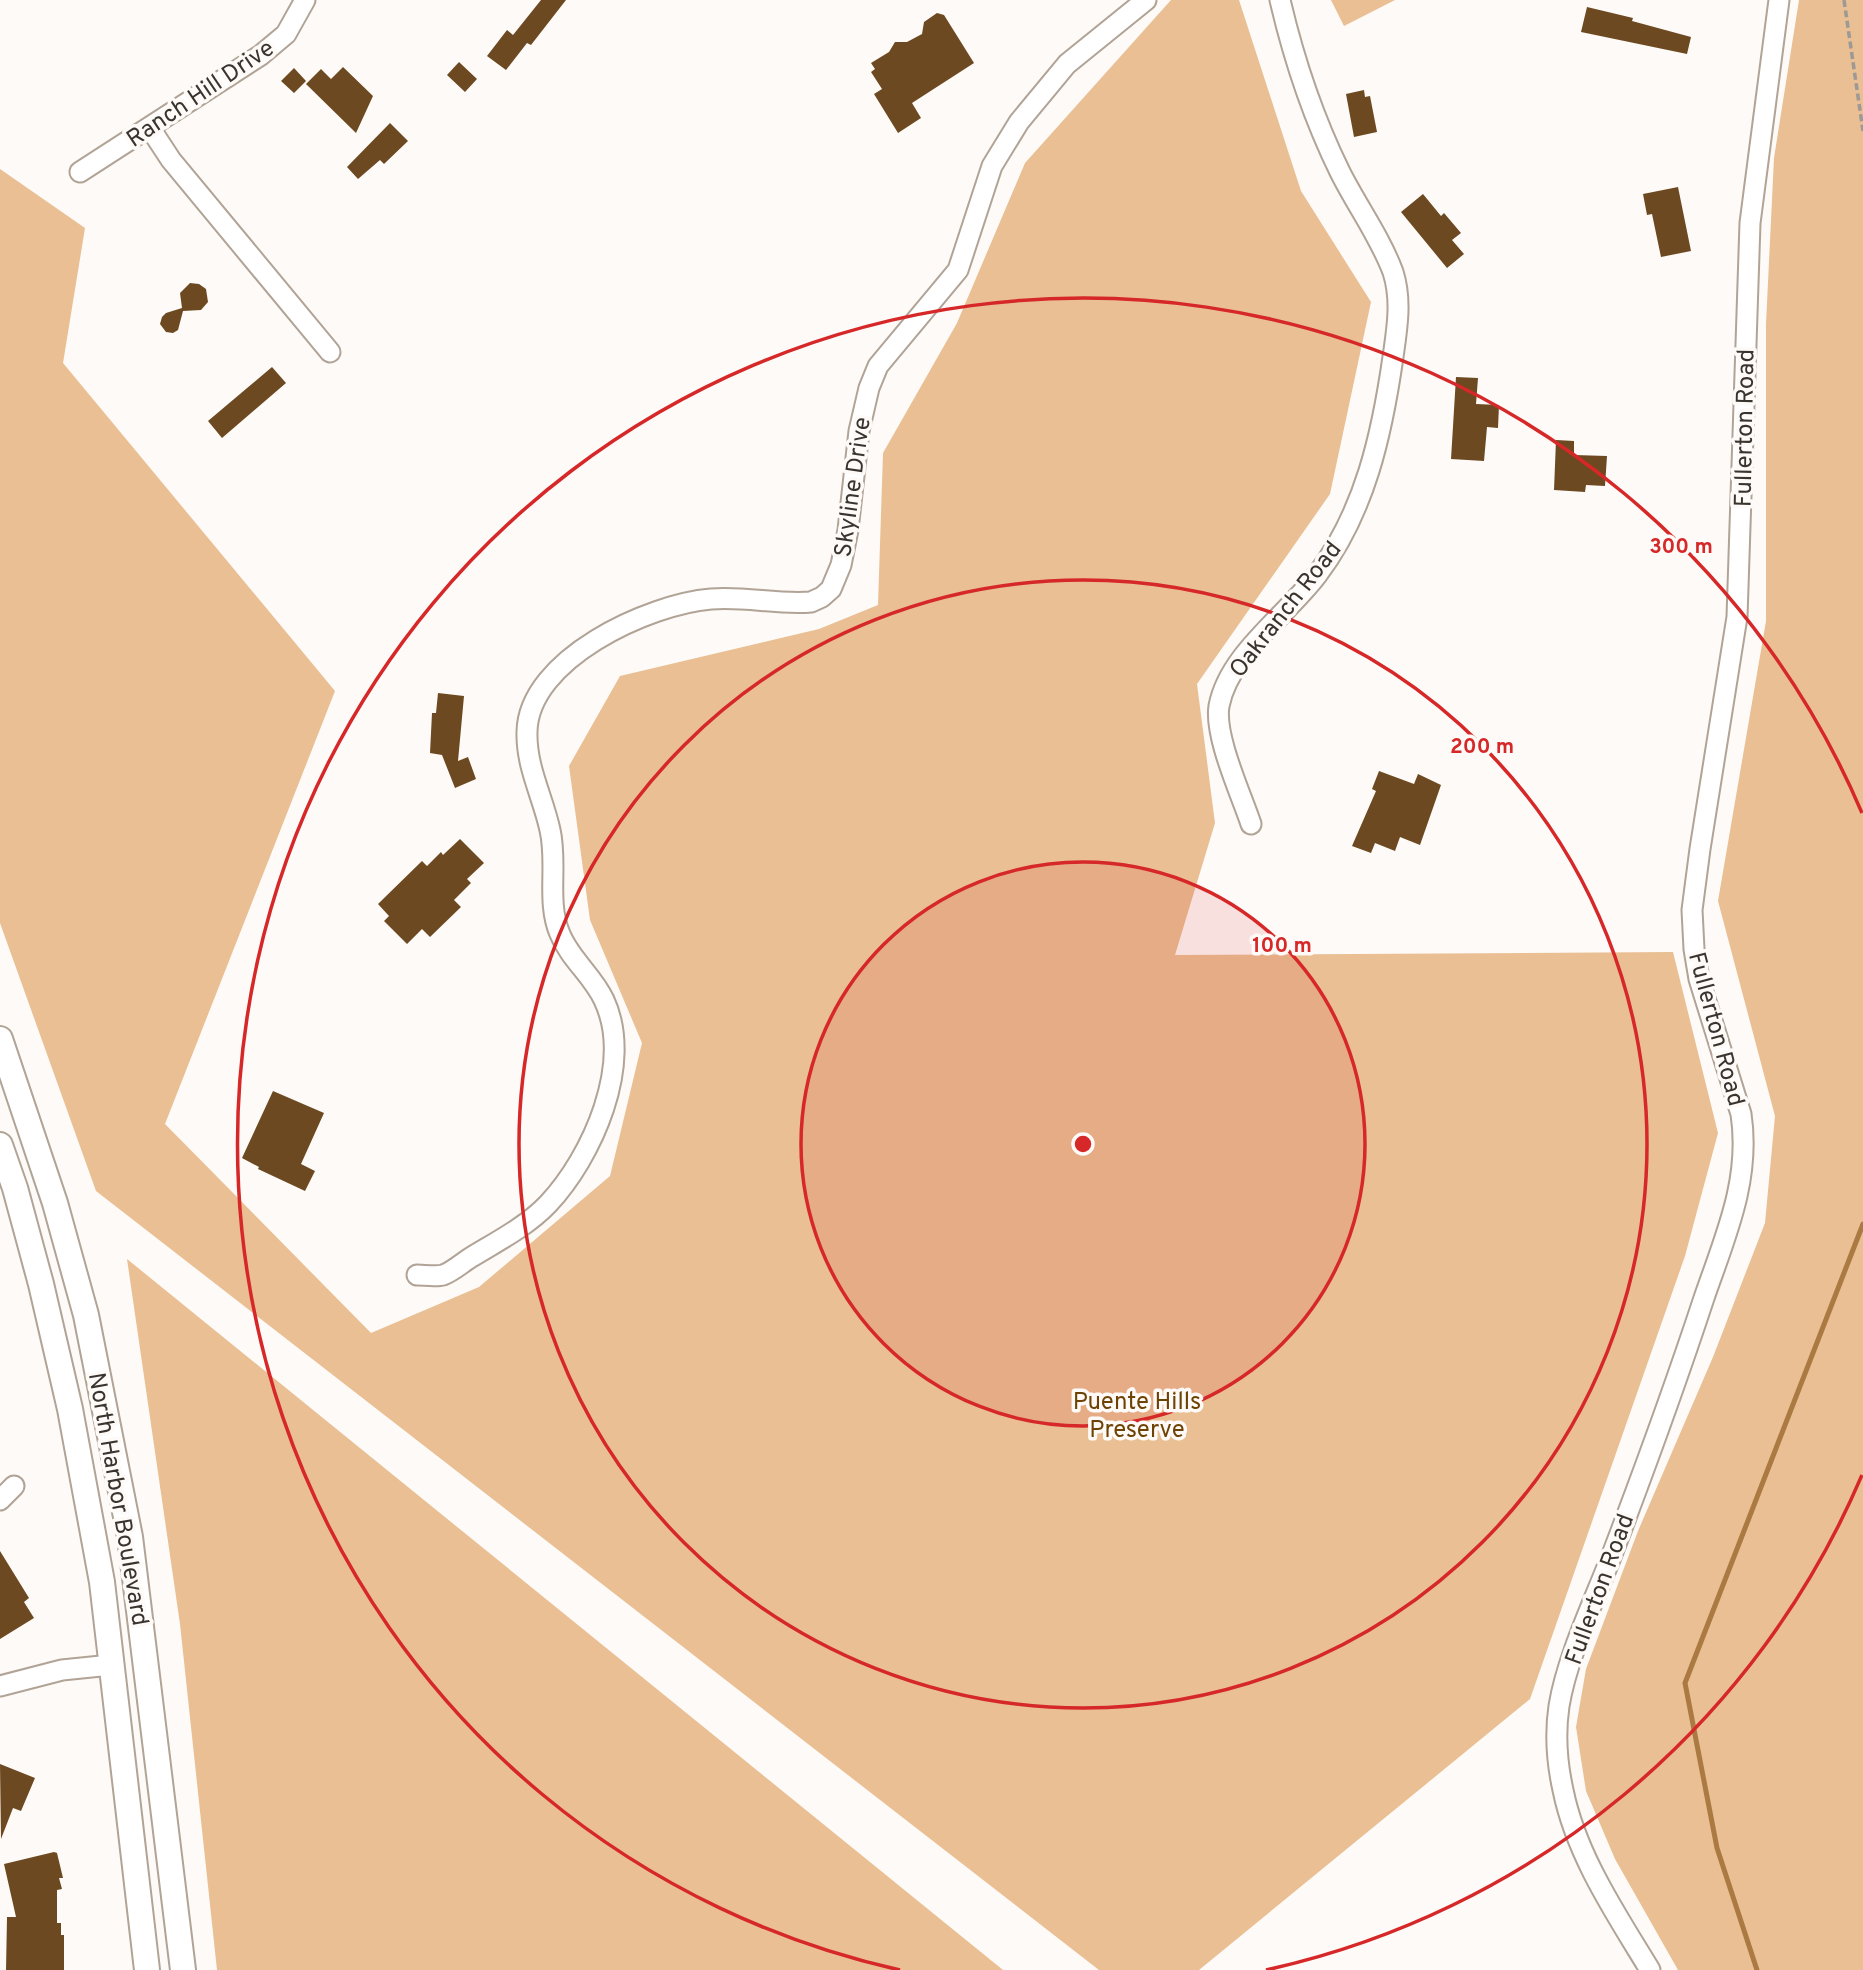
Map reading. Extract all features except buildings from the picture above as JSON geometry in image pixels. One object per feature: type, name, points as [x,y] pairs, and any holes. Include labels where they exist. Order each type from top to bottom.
[{"type":"main road","name":"North Harbor Boulevard","points":[[0,1039],[55,1203],[86,1315],[130,1537],[183,1970]]},
{"type":"main road","name":"North Harbor Boulevard","points":[[0,1145],[15,1188],[41,1284],[71,1409],[102,1582],[146,1970]]},
{"type":"main road","points":[[111,1665],[137,1693],[143,1765],[161,1785]]},
{"type":"street","name":"Ranch Hill Drive","points":[[80,172],[248,65],[286,34],[305,0]]},
{"type":"street","name":"Skyline Drive","points":[[416,1275],[442,1276],[527,1223],[544,1208],[563,1186],[590,1143],[601,1119],[610,1086],[613,1053],[608,1012],[596,987],[561,938],[554,914],[551,834],[527,747],[529,716],[539,692],[558,668],[580,650],[603,636],[656,614],[694,602],[722,598],[811,601],[822,597],[831,589],[843,560],[859,431],[869,388],[878,366],[958,270],[992,166],[1019,122],[1068,64],[1146,0]]},
{"type":"street","name":"Oakranch Road","points":[[1251,824],[1218,723],[1222,695],[1228,678],[1240,660],[1317,575],[1353,515],[1371,466],[1385,407],[1398,313],[1397,287],[1391,266],[1340,172],[1316,120],[1295,59],[1280,0]]},
{"type":"street","name":"Fullerton Road","points":[[1650,1970],[1607,1898],[1573,1825],[1558,1760],[1558,1717],[1570,1665],[1685,1356],[1732,1216],[1743,1169],[1744,1135],[1741,1114],[1699,979],[1692,910],[1737,617],[1750,223],[1779,0]]},
{"type":"street","points":[[150,128],[171,160],[330,352]]},
{"type":"street","points":[[0,1686],[62,1670],[111,1665]]},
{"type":"path","points":[[1844,0],[1863,131]]},
{"type":"green space","name":"Puente Hills Preserve","points":[[1171,0],[1239,0],[1301,191],[1371,302],[1330,494],[1197,684],[1215,823],[1175,955],[1673,952],[1718,1133],[1685,1256],[1530,1699],[1199,1970],[1099,1970],[96,1191],[0,923],[0,169],[85,228],[63,363],[335,691],[165,1124],[371,1333],[479,1287],[610,1176],[642,1043],[590,920],[569,766],[620,676],[819,629],[878,605],[883,453],[957,323],[1025,163]]},
{"type":"green space","points":[[1331,0],[1395,0],[1344,26]]},
{"type":"green space","points":[[1799,0],[1863,0],[1863,1970],[1678,1970],[1615,1859],[1586,1791],[1576,1727],[1586,1669],[1638,1531],[1713,1357],[1765,1223],[1775,1116],[1718,901],[1766,621],[1766,324],[1774,158]]},
{"type":"green space","points":[[127,1259],[1003,1970],[217,1970],[180,1624]]},
{"type":"waterway","points":[[1757,1970],[1717,1848],[1685,1683],[1863,1224]]}]
